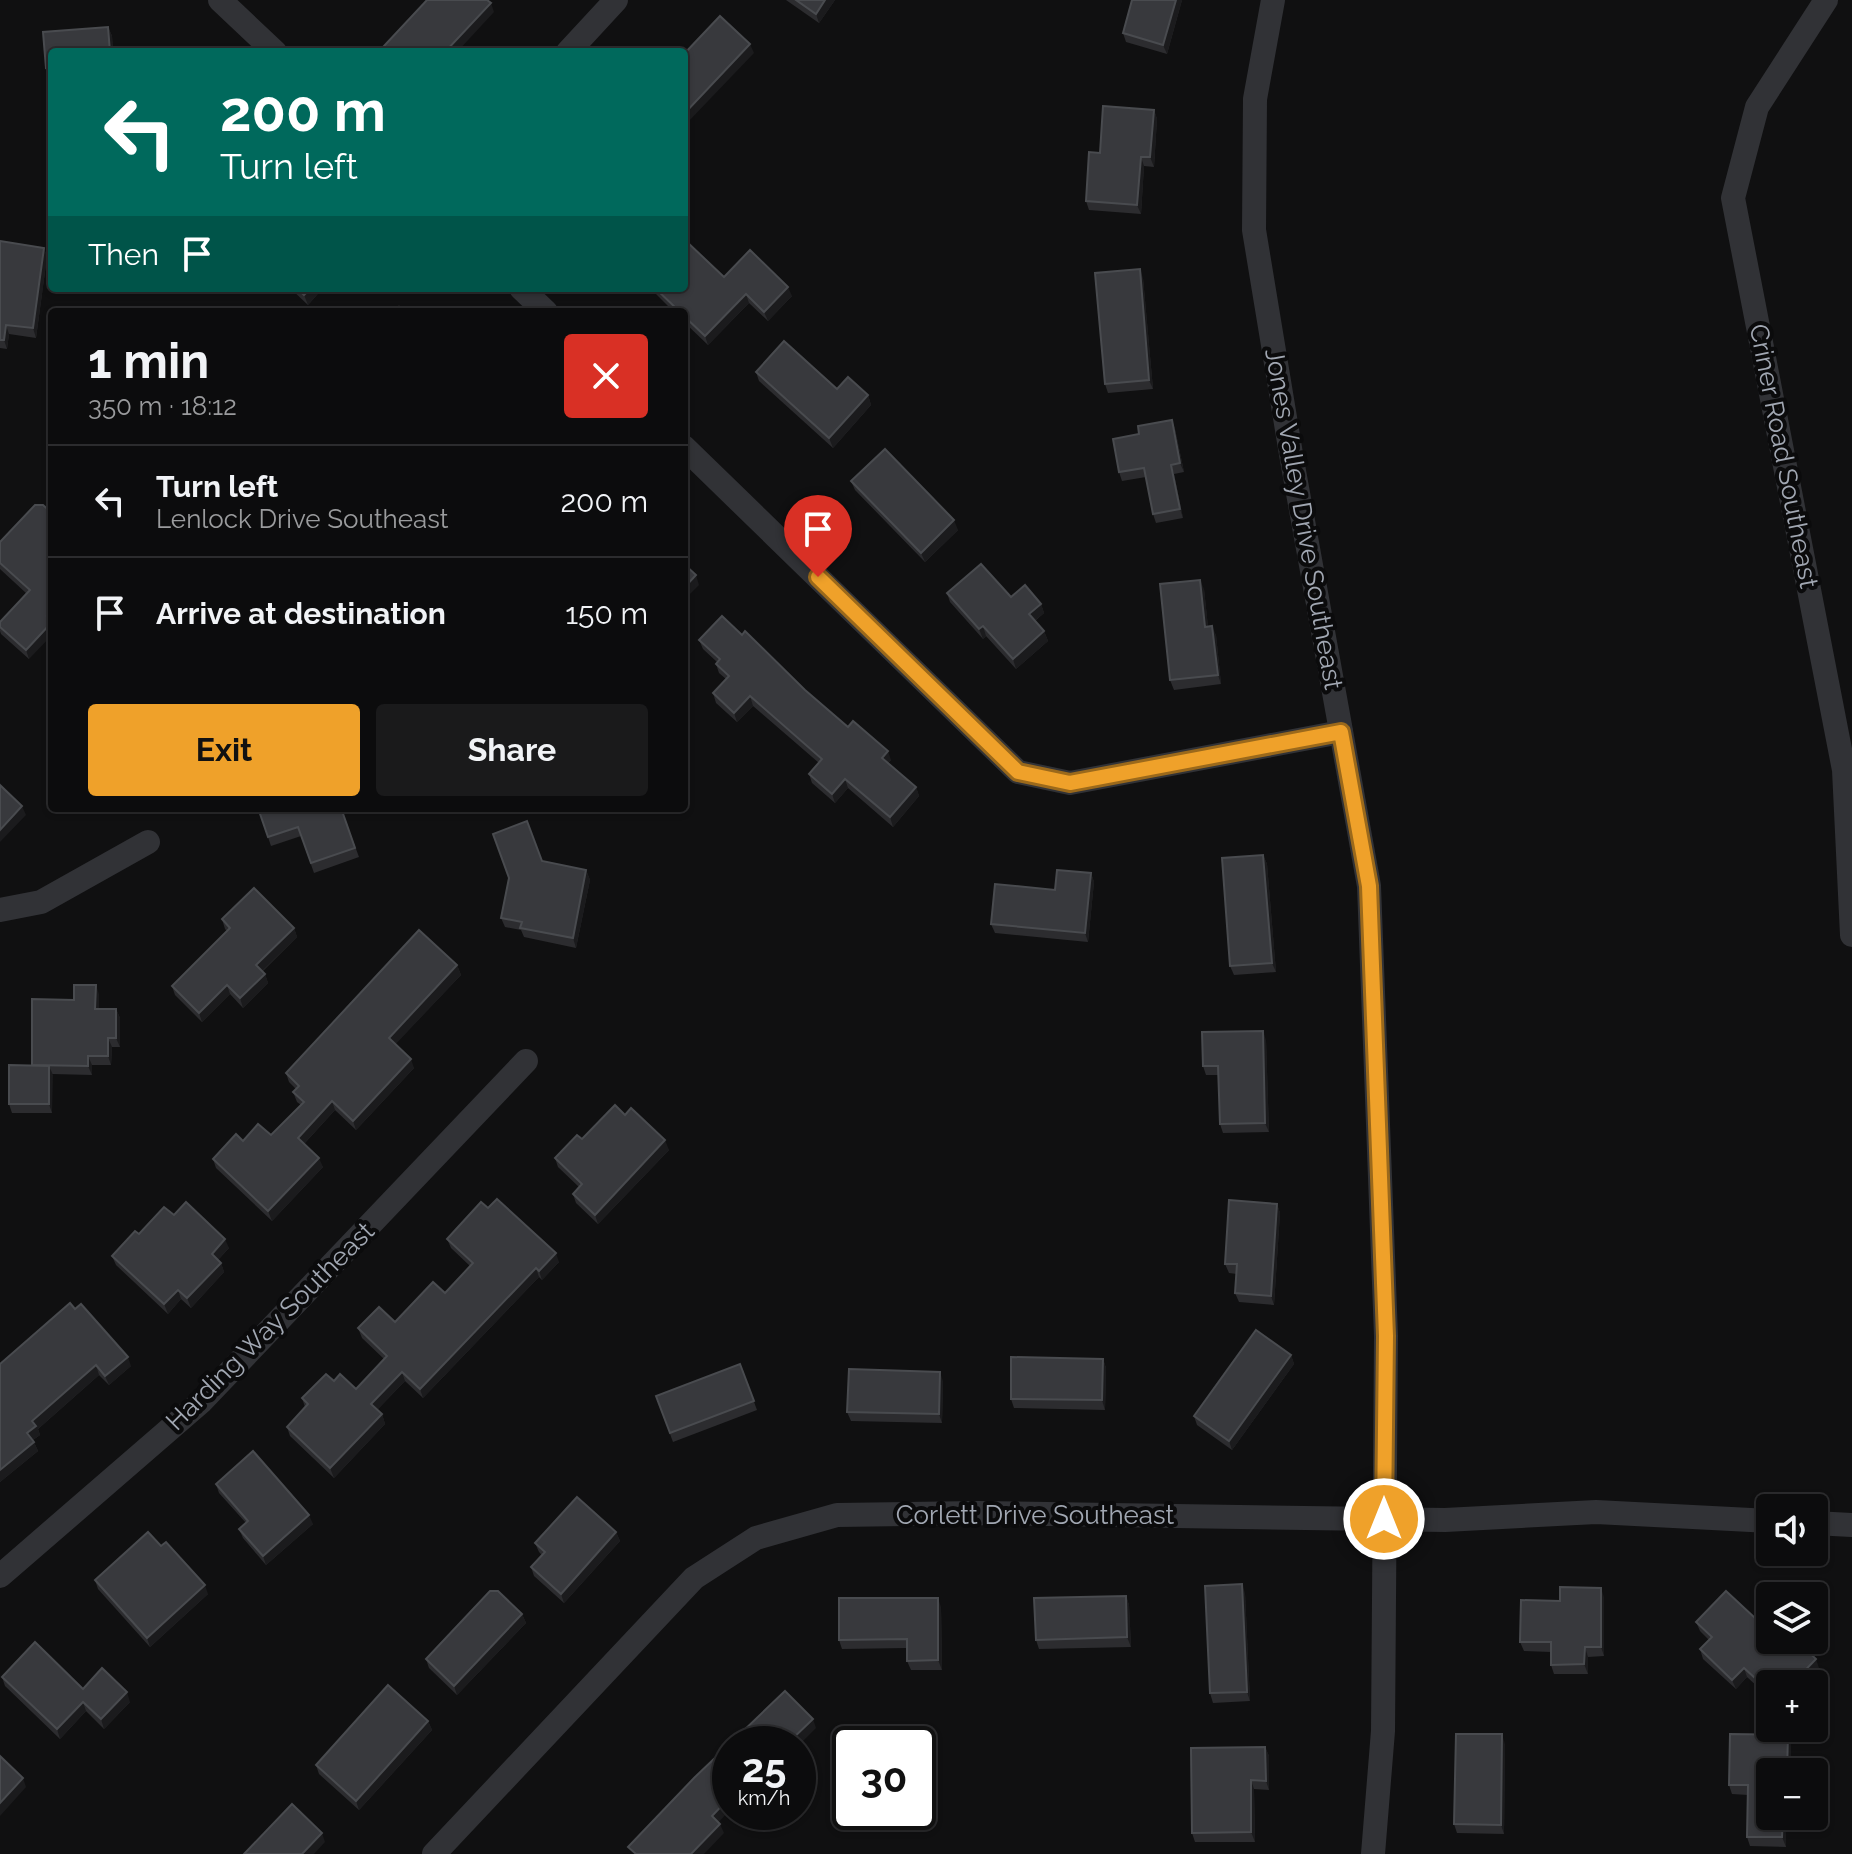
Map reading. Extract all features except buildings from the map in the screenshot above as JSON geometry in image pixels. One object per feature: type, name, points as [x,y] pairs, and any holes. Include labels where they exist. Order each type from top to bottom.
[{"type":"street","points":[[220,0],[271,48]]},
{"type":"street","points":[[572,48],[616,0]]},
{"type":"street","name":"Jones Valley Drive Southeast","points":[[1273,0],[1255,99],[1254,230],[1369,886],[1386,1336],[1383,1731],[1373,1854]]},
{"type":"street","name":"Criner Road Southeast","points":[[1826,0],[1757,107],[1733,198],[1844,770],[1852,935]]},
{"type":"street","points":[[525,292],[542,308]]},
{"type":"street","points":[[688,451],[1018,772],[1070,783],[1341,732]]},
{"type":"street","points":[[0,910],[41,902],[148,842]]},
{"type":"street","name":"Harding Way Southeast","points":[[0,1576],[201,1402],[526,1061]]},
{"type":"street","name":"Corlett Drive Southeast","points":[[434,1854],[694,1578],[756,1538],[837,1515],[977,1513],[1445,1520],[1596,1512],[1756,1520]]},
{"type":"street","points":[[1828,1524],[1852,1525]]},
{"type":"route","points":[[818,577],[1018,772],[1070,783],[1341,732],[1369,886],[1386,1336],[1384,1519]]}]
